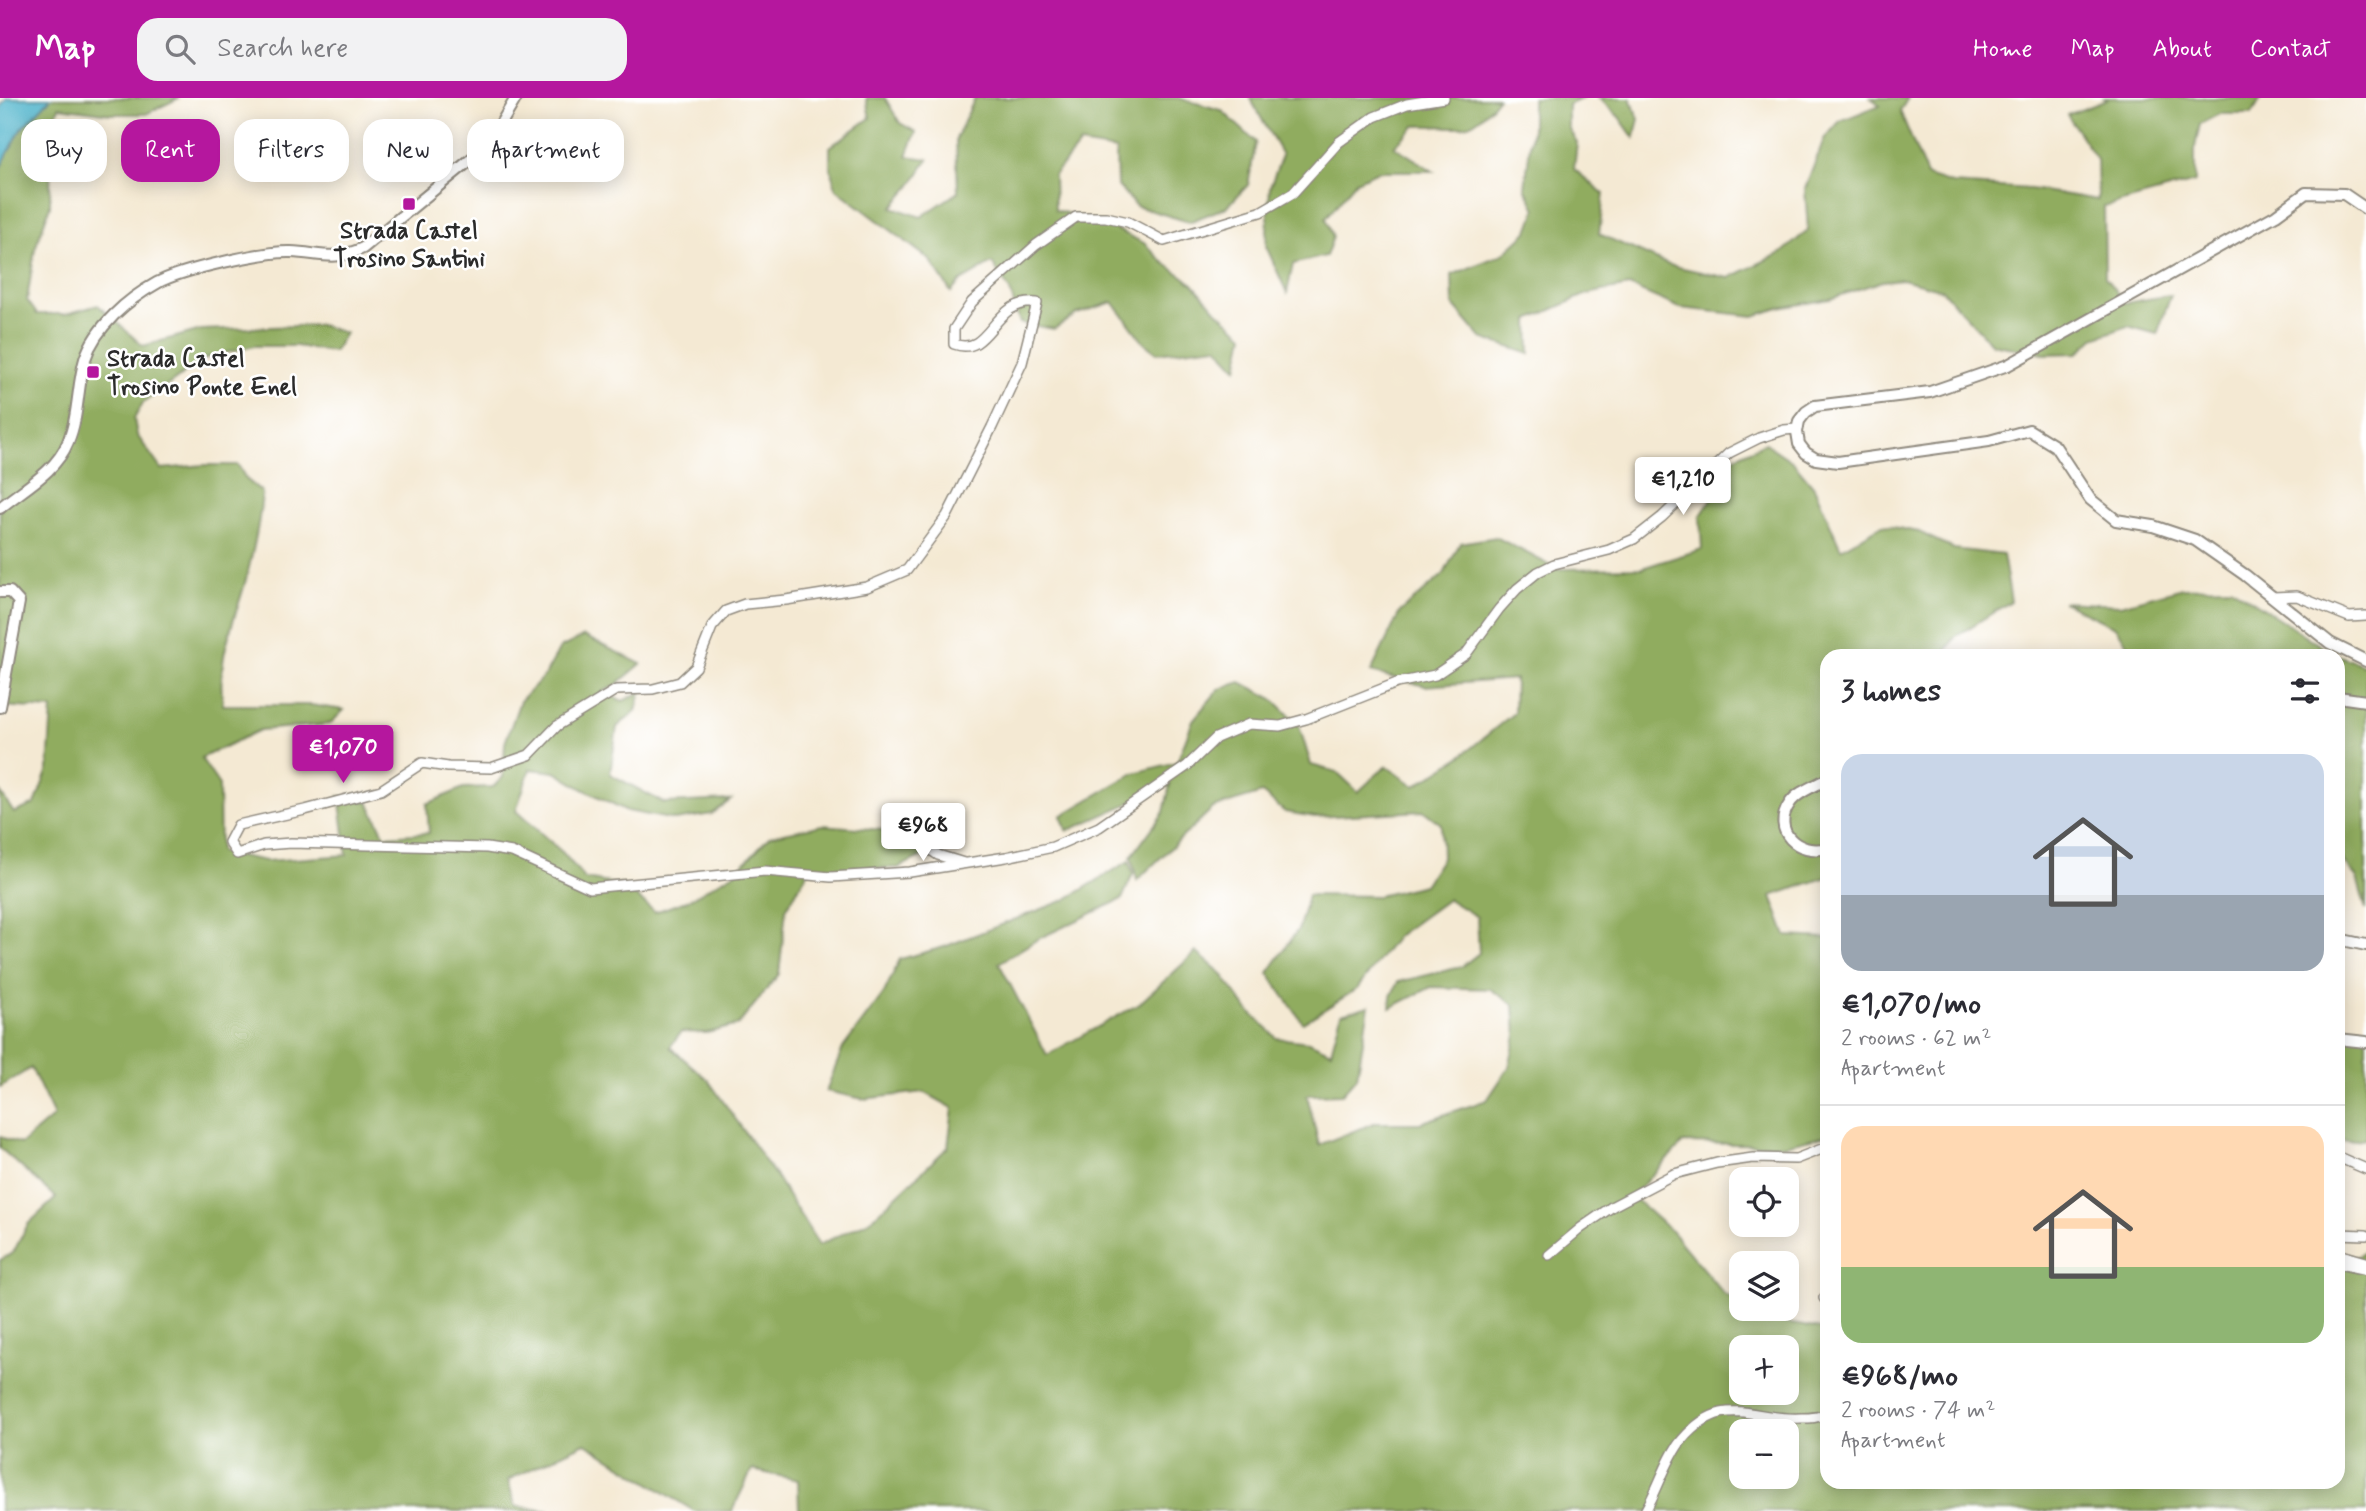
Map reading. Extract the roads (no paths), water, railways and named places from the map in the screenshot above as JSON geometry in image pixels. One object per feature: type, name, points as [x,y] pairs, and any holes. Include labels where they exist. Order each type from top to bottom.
[{"type":"street","points":[[0,508],[54,466],[68,442],[80,399],[85,359],[98,335],[118,312],[137,296],[174,275],[225,262],[290,251],[327,257],[348,256],[363,248],[475,156],[496,132],[516,98]]},
{"type":"street","points":[[1444,98],[1407,104],[1374,117],[1339,142],[1293,192],[1260,212],[1164,241],[1128,222],[1106,217],[1076,217],[1036,245],[972,302],[954,329],[954,344],[964,348],[977,344],[1002,314],[1027,302],[1037,303],[1022,363],[992,427],[947,516],[907,570],[867,587],[745,604],[726,611],[712,627],[696,667],[680,682],[653,689],[616,690],[557,726],[529,755],[491,768],[448,767],[422,763],[381,790],[238,825],[229,842],[237,854],[264,845],[302,843],[487,848],[512,852],[590,888],[765,871],[831,877],[909,872],[1053,848],[1099,827],[1186,766],[1216,738],[1249,724],[1280,726],[1306,719],[1397,683],[1435,675],[1466,654],[1499,609],[1517,589],[1538,572],[1554,564],[1609,550],[1634,539],[1662,517],[1729,453],[1759,438],[1797,429]]},
{"type":"street","points":[[2342,649],[2330,643],[2195,540],[2153,526],[2116,520],[2090,499],[2055,446],[2029,430],[1989,441],[1838,462],[1816,459],[1806,453],[1799,444],[1797,429],[1802,416],[1815,406],[1930,392],[2008,365],[2276,215],[2306,193],[2344,194],[2366,209]]},
{"type":"street","points":[[0,592],[10,592],[19,602],[0,707]]},
{"type":"street","points":[[2273,597],[2297,596],[2348,617],[2366,616]]},
{"type":"street","points":[[2345,650],[2366,661]]},
{"type":"street","points":[[2345,698],[2366,701]]},
{"type":"street","points":[[1820,783],[1791,801],[1785,811],[1784,823],[1787,834],[1800,847],[1820,849]]},
{"type":"street","points":[[896,826],[938,855],[967,863]]},
{"type":"street","points":[[2345,940],[2366,945]]},
{"type":"street","points":[[2345,1040],[2366,1042]]},
{"type":"street","points":[[1549,1255],[1613,1206],[1674,1174],[1717,1163],[1754,1158],[1796,1159],[1820,1150]]},
{"type":"street","points":[[2345,1160],[2366,1169]]},
{"type":"street","points":[[2345,1234],[2366,1235]]},
{"type":"street","points":[[2345,1256],[2366,1262]]},
{"type":"street","points":[[2345,1264],[2366,1269]]},
{"type":"street","points":[[1645,1511],[1681,1441],[1706,1417],[1722,1412],[1745,1412],[1788,1419],[1820,1417]]},
{"type":"water","points":[[7,98],[51,98],[31,119],[21,119],[21,129],[0,168],[0,107]]},
{"type":"place","name":"Strada Castel Trosino Santini","points":[[409,204]]},
{"type":"place","name":"Strada Castel Trosino Ponte Enel","points":[[93,372]]}]
